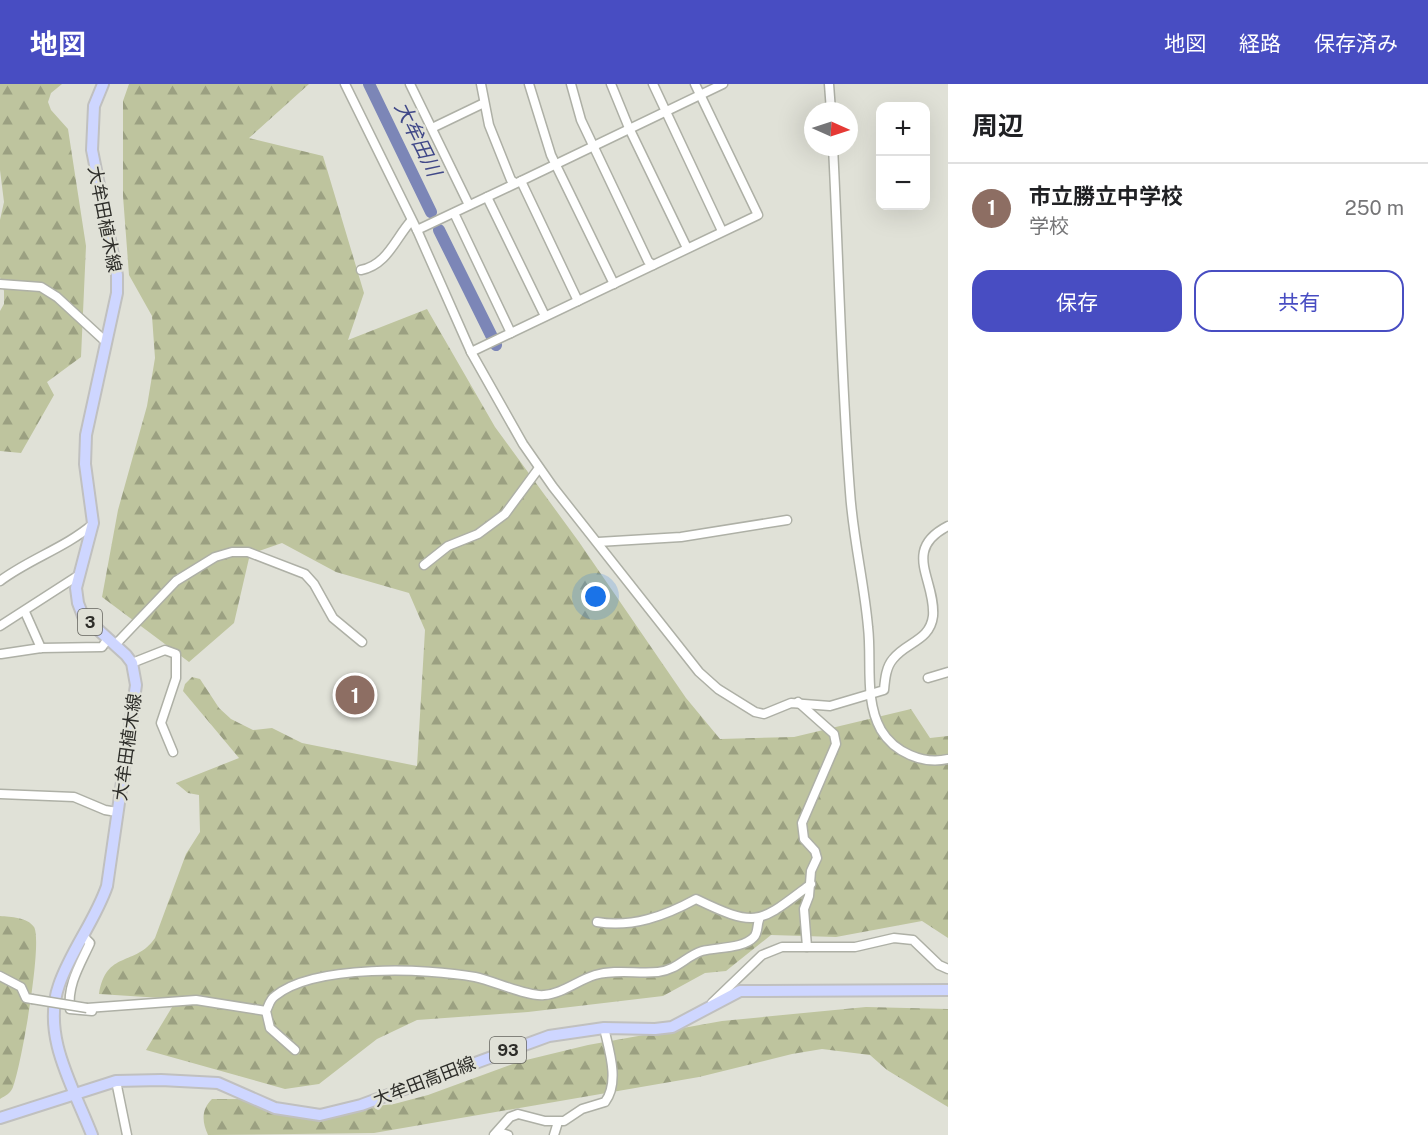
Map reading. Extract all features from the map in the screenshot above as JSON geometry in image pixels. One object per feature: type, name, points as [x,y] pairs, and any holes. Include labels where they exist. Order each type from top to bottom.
[{"type":"main road","name":"大牟田植木線","points":[[92,1135],[53,1035],[54,1006],[59,985],[98,912],[107,886],[135,700],[132,663],[83,616],[78,603],[79,575],[93,523],[85,464],[86,435],[117,293],[117,275],[92,150],[94,106],[103,84]]},
{"type":"main road","name":"大牟田高田線","points":[[0,1119],[75,1092],[116,1081],[193,1080],[218,1083],[274,1108],[320,1115],[361,1105],[549,1036],[604,1028],[655,1029],[672,1026],[740,991],[948,990]]},
{"type":"street","points":[[345,84],[417,230],[471,352],[539,468],[699,672],[717,687],[755,712],[764,714],[798,702],[830,706],[884,690],[886,674],[894,658],[929,631],[933,614],[924,575],[924,549],[929,537],[948,526]]},
{"type":"street","points":[[410,84],[469,205]]},
{"type":"street","points":[[481,84],[484,103],[500,154],[518,182],[578,301]]},
{"type":"street","points":[[529,84],[545,141],[614,284]]},
{"type":"street","points":[[571,84],[581,120],[648,261],[653,265]]},
{"type":"street","points":[[611,84],[629,128],[687,248]]},
{"type":"street","points":[[653,84],[663,112],[722,231]]},
{"type":"street","points":[[471,352],[758,214],[695,84]]},
{"type":"street","points":[[417,230],[723,84]]},
{"type":"street","points":[[830,84],[831,102]]},
{"type":"street","points":[[432,129],[484,103]]},
{"type":"street","points":[[833,156],[848,469],[868,628],[870,694],[875,716],[890,741],[916,758],[948,759]]},
{"type":"street","points":[[487,196],[545,316]]},
{"type":"street","points":[[454,213],[512,333]]},
{"type":"street","points":[[361,270],[375,265],[387,255],[411,221]]},
{"type":"street","points":[[0,284],[41,287],[57,297],[106,342]]},
{"type":"street","points":[[424,565],[448,546],[478,534],[505,514],[539,468]]},
{"type":"street","points":[[598,542],[681,537],[787,520]]},
{"type":"street","points":[[0,581],[16,569],[79,536],[93,523]]},
{"type":"street","points":[[2,654],[41,648],[102,647],[111,642],[176,581],[216,556],[232,552],[248,552],[305,574],[314,584],[333,618],[363,642]]},
{"type":"street","points":[[0,626],[26,612],[79,575]]},
{"type":"street","points":[[26,612],[41,648]]},
{"type":"street","points":[[132,663],[165,650],[176,654],[176,678],[161,723],[173,752]]},
{"type":"street","points":[[928,678],[948,672]]},
{"type":"street","points":[[798,702],[834,734],[836,744],[802,823],[804,839],[815,851],[817,858],[804,909],[807,947]]},
{"type":"street","points":[[0,794],[74,797],[105,810],[117,812]]},
{"type":"street","points":[[597,922],[628,924],[650,919],[696,899],[737,917],[759,920],[811,884]]},
{"type":"street","points":[[295,1050],[270,1028],[266,1011],[274,997],[285,989],[337,975],[437,970],[502,983],[530,995],[545,996],[594,975],[611,972],[672,970],[696,953],[739,944],[753,938],[756,935],[759,920]]},
{"type":"street","points":[[84,937],[90,943],[73,980],[69,997],[70,1009],[86,1012],[196,1000],[266,1011]]},
{"type":"street","points":[[710,1005],[762,955],[782,947],[855,946],[894,938],[913,940],[939,965],[948,969]]},
{"type":"street","points":[[0,976],[21,987],[26,998],[97,1009]]},
{"type":"street","points":[[500,1134],[510,1117],[518,1114],[564,1122],[582,1109],[605,1102],[610,1095],[613,1067],[604,1028]]},
{"type":"street","points":[[116,1081],[127,1135]]},
{"type":"street","points":[[554,1135],[558,1122]]},
{"type":"green space","points":[[0,84],[62,84],[51,93],[48,102],[51,110],[68,129],[86,246],[81,357],[47,382],[54,395],[21,453],[0,451],[0,311],[4,304],[4,291],[0,277],[0,220],[4,202],[0,170]]},
{"type":"green space","points":[[129,84],[309,84],[249,138],[323,156],[364,293],[348,340],[427,309],[495,427],[579,542],[686,698],[720,739],[794,737],[911,709],[930,738],[948,736],[948,938],[922,921],[836,937],[771,935],[726,971],[705,973],[663,996],[528,1012],[417,1020],[377,1039],[319,1084],[285,1089],[146,1050],[177,999],[99,994],[103,980],[115,965],[139,953],[155,938],[186,854],[200,832],[199,795],[188,793],[176,783],[239,758],[183,691],[185,684],[192,677],[200,679],[219,708],[231,719],[253,730],[272,728],[302,743],[417,766],[425,630],[409,593],[336,572],[282,543],[250,554],[234,623],[189,662],[102,597],[118,510],[147,406],[155,358],[152,316],[129,275],[123,196],[123,101]]},
{"type":"green space","points":[[0,916],[18,918],[34,927],[36,956],[30,1005],[17,1075],[12,1089],[0,1099]]},
{"type":"green space","points":[[866,1007],[948,1009],[948,1107],[887,1070],[870,1055],[822,1049],[699,1077],[374,1133],[208,1135],[204,1121],[204,1112],[212,1099],[258,1099],[293,1108],[358,1108],[394,1104],[428,1095],[518,1062],[588,1045],[722,1021]]},
{"type":"waterway","name":"大牟田川","points":[[369,84],[431,212]]},
{"type":"waterway","name":"大牟田川","points":[[439,230],[496,345]]},
{"type":"place","name":"市立勝立中学校","points":[[355,695]]}]
